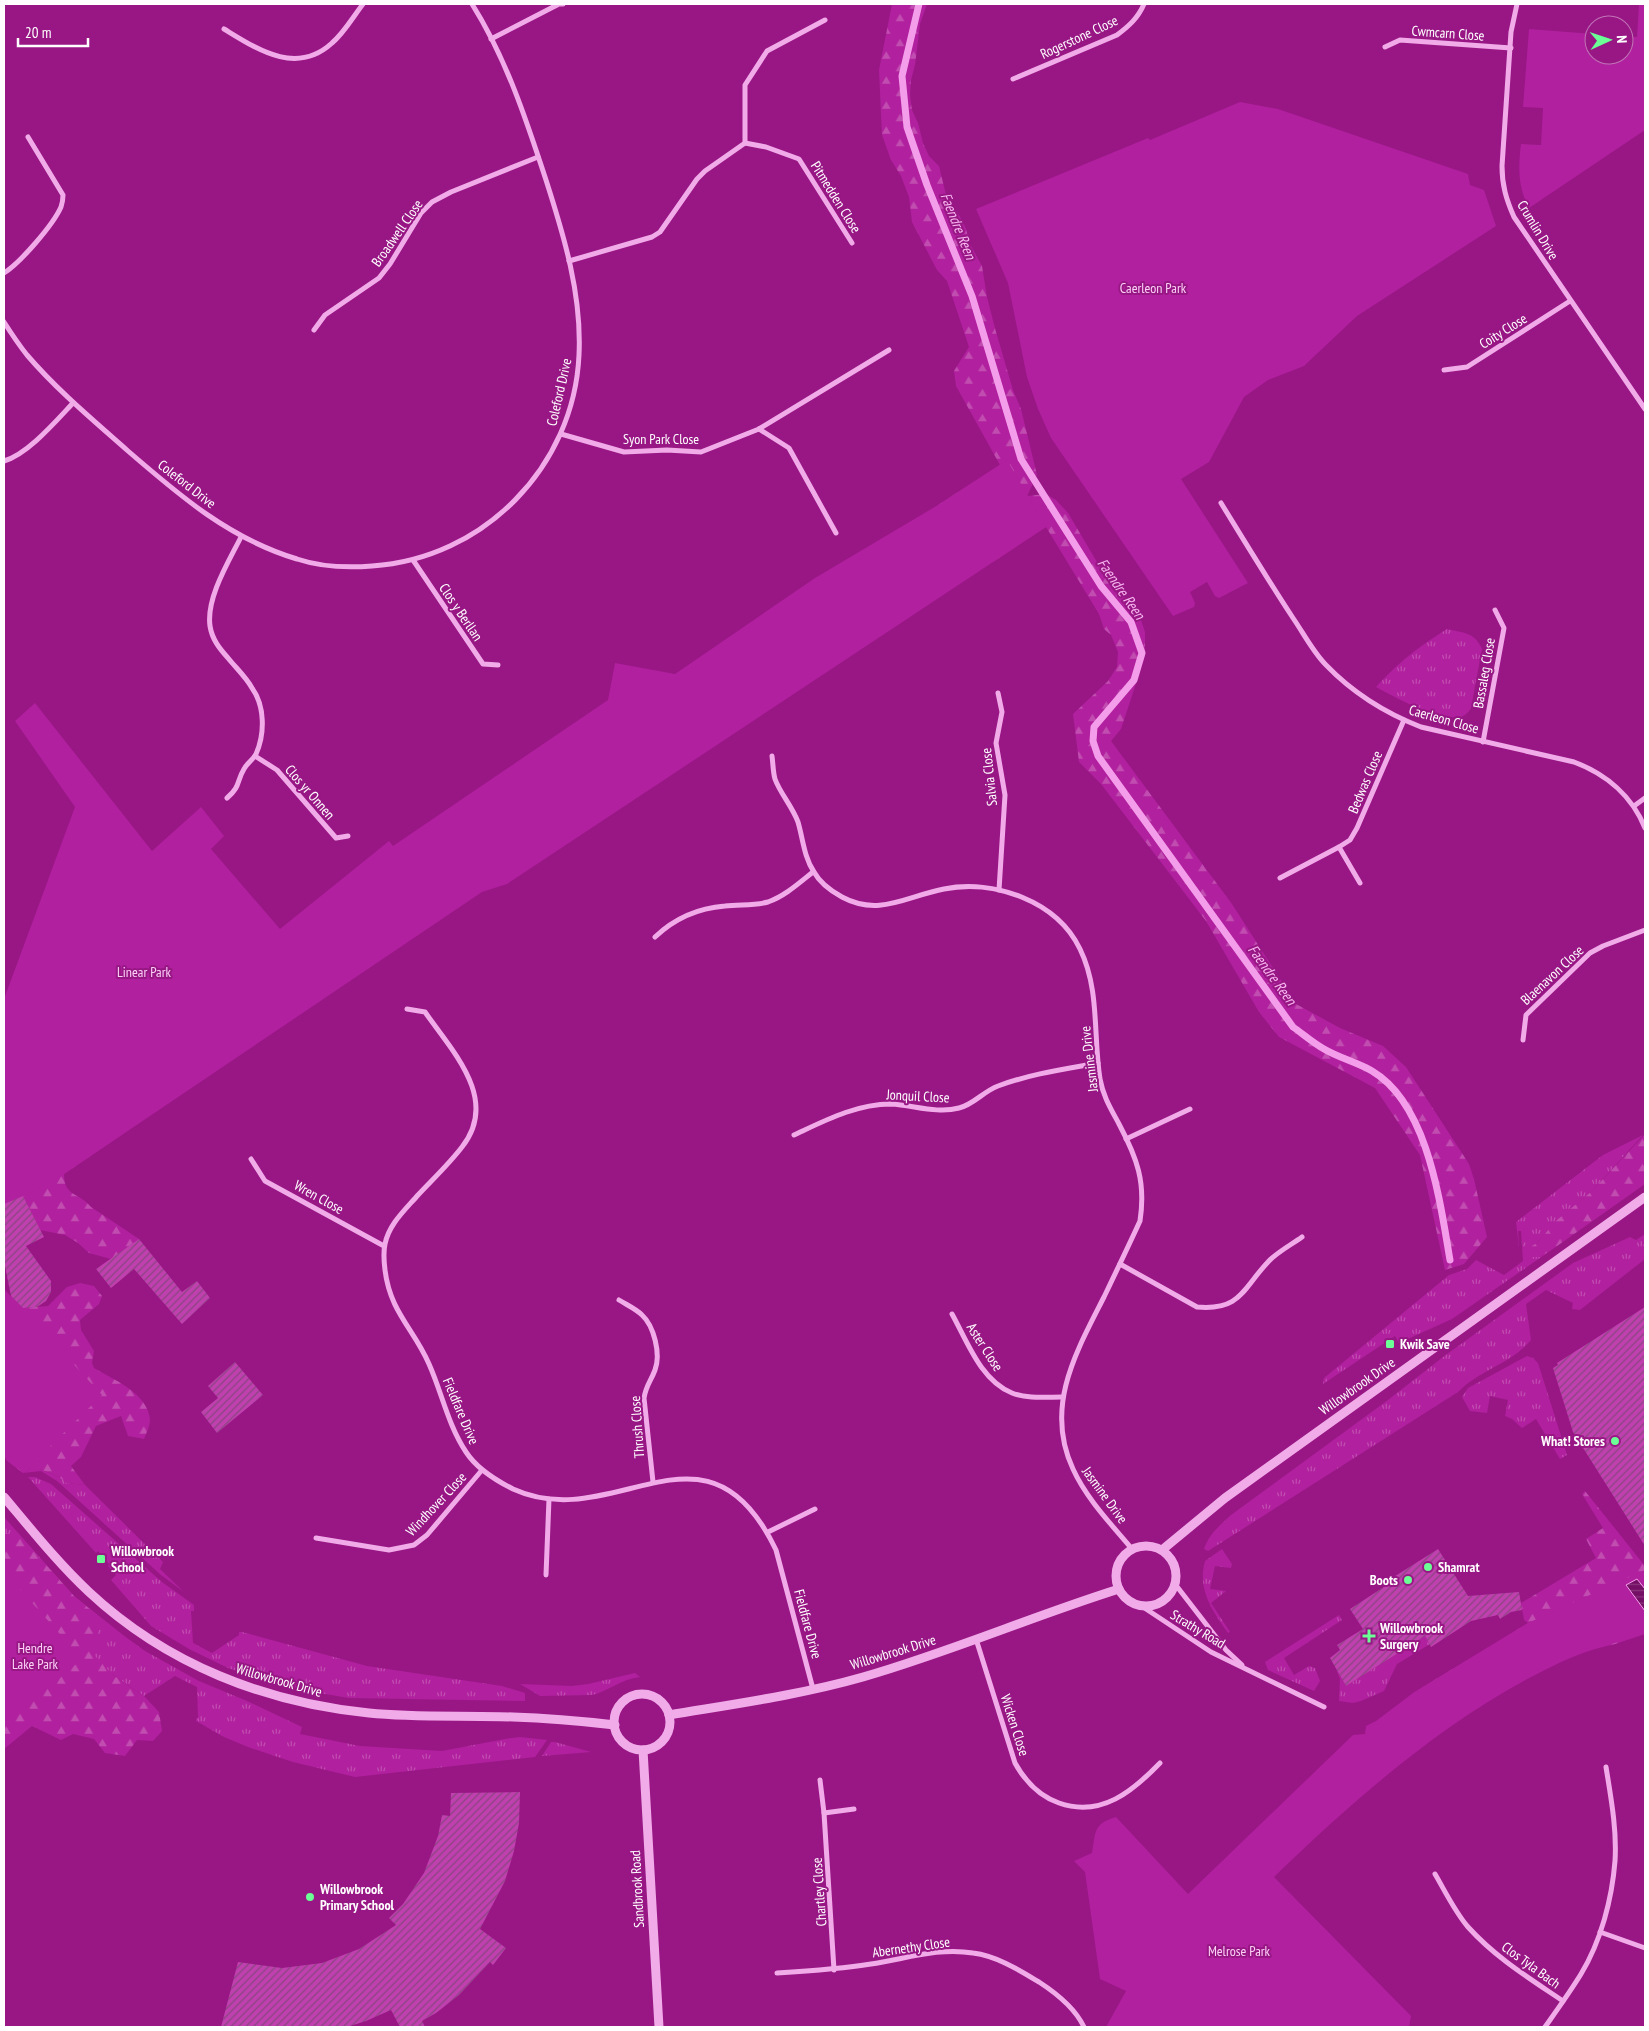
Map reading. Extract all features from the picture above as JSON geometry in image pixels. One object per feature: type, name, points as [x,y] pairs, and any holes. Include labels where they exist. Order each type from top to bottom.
[{"type":"street","points":[[224,29],[275,57],[296,58],[317,53],[332,43],[363,4]]},
{"type":"street","name":"Coleford Drive","points":[[4,322],[26,354],[73,403],[185,500],[241,537],[298,560],[323,565],[357,567],[386,565],[412,560],[446,549],[473,536],[492,522],[528,488],[541,470],[561,434],[576,378],[579,355],[576,298],[569,260],[538,157],[515,90],[472,4]]},
{"type":"street","points":[[491,39],[563,4]]},
{"type":"street","name":"Rogerstone Close","points":[[1014,79],[1118,35],[1131,25],[1144,4]]},
{"type":"street","name":"Crumlin Drive","points":[[1517,4],[1511,48],[1502,183],[1514,217],[1645,409]]},
{"type":"street","points":[[569,260],[652,237],[660,232],[697,179],[705,171],[745,143],[745,85],[767,51],[826,20]]},
{"type":"street","name":"Cwmcarn Close","points":[[1385,47],[1400,40],[1511,48]]},
{"type":"street","points":[[4,273],[14,267],[49,225],[61,206],[63,195],[28,137]]},
{"type":"street","name":"Pitmedden Close","points":[[745,143],[766,147],[799,159],[852,243]]},
{"type":"street","name":"Broadwell Close","points":[[314,330],[326,316],[379,278],[390,264],[421,213],[432,202],[451,192],[538,157]]},
{"type":"street","name":"Coity Close","points":[[1444,370],[1467,367],[1570,301]]},
{"type":"street","name":"Syon Park Close","points":[[561,434],[624,452],[667,450],[701,452],[759,429],[888,350]]},
{"type":"street","points":[[4,461],[16,456],[73,403]]},
{"type":"street","points":[[759,429],[788,448],[836,533]]},
{"type":"street","name":"Caerleon Close","points":[[1221,503],[1269,581],[1325,664],[1359,693],[1379,707],[1421,727],[1574,762],[1588,767],[1619,789],[1634,806],[1645,828]]},
{"type":"street","points":[[227,798],[236,790],[243,769],[255,756],[260,743],[262,723],[260,706],[253,688],[214,641],[210,626],[209,612],[212,598],[241,537]]},
{"type":"street","name":"Clos y Berllan","points":[[412,560],[483,664],[498,665]]},
{"type":"street","name":"Bassaleg Close","points":[[1483,742],[1504,628],[1495,610]]},
{"type":"street","name":"Salvia Close","points":[[998,693],[1002,712],[996,743],[1005,795],[999,890]]},
{"type":"street","name":"Bedwas Close","points":[[1280,878],[1350,840],[1404,720]]},
{"type":"street","name":"Clos yr Onnen","points":[[255,756],[277,770],[336,838],[348,836]]},
{"type":"street","name":"Jasmine Drive","points":[[772,756],[775,779],[793,810],[805,853],[814,872],[822,883],[835,893],[868,906],[887,905],[944,889],[974,887],[999,890],[1023,898],[1045,910],[1063,925],[1079,947],[1088,970],[1094,994],[1098,1063],[1105,1098],[1136,1160],[1141,1179],[1143,1201],[1140,1221],[1080,1343],[1067,1377],[1062,1397],[1060,1423],[1065,1448],[1073,1470],[1085,1490],[1132,1549]]},
{"type":"street","points":[[1634,806],[1645,798]]},
{"type":"street","points":[[1339,847],[1360,883]]},
{"type":"street","points":[[656,937],[666,927],[684,917],[709,909],[767,902],[781,896],[814,872]]},
{"type":"street","name":"Blaenavon Close","points":[[1524,1040],[1526,1015],[1590,953],[1602,946],[1645,930]]},
{"type":"street","name":"Fieldfare Drive","points":[[407,1008],[425,1012],[469,1075],[476,1096],[476,1115],[464,1145],[400,1214],[389,1231],[384,1246],[387,1286],[396,1310],[427,1359],[456,1434],[467,1453],[482,1470],[499,1482],[519,1492],[549,1499],[576,1500],[599,1497],[674,1478],[692,1478],[713,1484],[736,1494],[754,1511],[768,1532],[776,1550],[813,1689]]},
{"type":"street","name":"Jonquil Close","points":[[794,1134],[838,1116],[873,1105],[891,1104],[945,1110],[960,1108],[988,1090],[1001,1085],[1054,1070],[1098,1063]]},
{"type":"street","points":[[1126,1139],[1190,1109]]},
{"type":"street","name":"Wren Close","points":[[251,1159],[265,1180],[384,1246]]},
{"type":"street","name":"Willowbrook Drive","points":[[1162,1550],[1225,1498],[1645,1198]]},
{"type":"street","points":[[1120,1264],[1197,1307],[1210,1308],[1227,1304],[1242,1296],[1269,1260],[1302,1237]]},
{"type":"street","name":"Thrush Close","points":[[619,1300],[644,1316],[656,1340],[658,1353],[656,1369],[646,1385],[644,1398],[653,1482]]},
{"type":"street","name":"Aster Close","points":[[952,1314],[988,1376],[999,1386],[1012,1393],[1029,1397],[1062,1397]]},
{"type":"street","name":"Windhover Close","points":[[316,1538],[389,1550],[414,1546],[427,1534],[482,1470]]},
{"type":"street","name":"Willowbrook Drive","points":[[4,1497],[70,1574],[109,1609],[149,1638],[177,1655],[237,1684],[299,1702],[371,1713],[543,1718],[615,1725]]},
{"type":"street","points":[[546,1575],[549,1499]]},
{"type":"street","points":[[768,1532],[815,1509]]},
{"type":"street","points":[[1146,1545],[1162,1550],[1170,1557],[1174,1565],[1176,1574],[1172,1592],[1158,1604],[1140,1606],[1124,1597],[1119,1590],[1116,1572],[1123,1556],[1132,1549],[1146,1545]]},
{"type":"street","name":"Strathy Road","points":[[1175,1584],[1226,1650],[1246,1669]]},
{"type":"street","name":"Willowbrook Drive","points":[[669,1715],[813,1689],[863,1677],[1060,1608],[1119,1590]]},
{"type":"street","name":"Strathy Road","points":[[1140,1606],[1211,1652],[1324,1707]]},
{"type":"street","name":"Wicken Close","points":[[976,1639],[1014,1763],[1023,1777],[1049,1799],[1082,1809],[1100,1806],[1136,1786],[1160,1763]]},
{"type":"street","points":[[633,1695],[651,1695],[659,1700],[669,1715],[668,1732],[664,1739],[658,1745],[643,1750],[627,1745],[620,1739],[615,1725],[615,1715],[625,1700],[633,1695]]},
{"type":"street","name":"Sandbrook Road","points":[[643,1750],[659,2027]]},
{"type":"street","name":"Clos Tyla Bach","points":[[1545,2027],[1581,1973],[1600,1932],[1610,1896],[1615,1861],[1614,1822],[1606,1767]]},
{"type":"street","name":"Chartley Close","points":[[820,1780],[824,1813],[834,1970]]},
{"type":"street","points":[[824,1813],[854,1809]]},
{"type":"street","name":"Clos Tyla Bach","points":[[1435,1874],[1467,1925],[1489,1948],[1511,1967],[1562,2002]]},
{"type":"street","points":[[1600,1932],[1645,1948]]},
{"type":"street","name":"Abernethy Close","points":[[777,1973],[834,1970],[935,1952],[956,1951],[974,1953],[996,1959],[1048,1988],[1068,2005],[1079,2017],[1084,2027]]},
{"type":"green space","points":[[892,4],[927,4],[920,24],[915,65],[911,80],[912,110],[929,156],[939,166],[947,199],[958,213],[966,229],[970,244],[982,266],[987,297],[996,332],[1013,390],[1021,409],[1037,475],[1027,496],[1046,494],[1056,500],[1068,513],[1107,579],[1138,611],[1145,632],[1145,656],[1121,729],[1111,741],[1232,904],[1296,1004],[1340,1028],[1383,1046],[1406,1067],[1469,1164],[1474,1179],[1487,1237],[1464,1264],[1445,1270],[1420,1155],[1375,1088],[1279,1037],[1259,1012],[1206,921],[1101,784],[1079,762],[1073,714],[1108,681],[1117,667],[1118,652],[1111,635],[1104,629],[1099,614],[1046,527],[993,562],[938,505],[1000,465],[956,386],[954,371],[969,347],[947,281],[937,270],[912,222],[909,197],[901,176],[891,160],[882,135],[879,70]]},
{"type":"green space","points":[[1639,4],[1645,4],[1645,130],[1529,208],[1525,200],[1520,177],[1521,144],[1541,145],[1543,108],[1523,107],[1529,29],[1584,33],[1584,65],[1634,65],[1634,37],[1637,37]]},
{"type":"green space","name":"Caerleon Park","points":[[1240,102],[1278,109],[1468,174],[1470,185],[1484,190],[1496,226],[1357,316],[1304,366],[1268,380],[1244,397],[1209,462],[1181,479],[1248,583],[1219,598],[1215,596],[1207,582],[1190,592],[1195,603],[1194,607],[1173,616],[1051,438],[1027,377],[1008,283],[976,209]]},
{"type":"green space","name":"Linear Park","points":[[1007,460],[1046,527],[507,884],[482,892],[64,1174],[28,1194],[4,1204],[4,999],[75,807],[15,721],[35,703],[152,851],[201,807],[224,836],[211,849],[280,929],[389,841],[393,846],[608,700],[615,663],[675,674],[815,578],[938,505]]},
{"type":"green space","points":[[1447,629],[1472,636],[1482,649],[1471,708],[1466,714],[1459,717],[1450,717],[1428,712],[1376,687],[1409,655]]},
{"type":"green space","points":[[206,1077],[64,1174],[69,1191],[139,1239],[111,1259],[89,1253],[65,1235],[40,1230],[23,1196],[4,1204]]},
{"type":"green space","points":[[1645,1134],[1645,1184],[1550,1251],[1540,1257],[1531,1257],[1527,1249],[1537,1243],[1557,1220],[1592,1191]]},
{"type":"green space","points":[[1643,1135],[1592,1191],[1558,1220],[1537,1243],[1540,1257],[1550,1251],[1452,1319],[1399,1343],[1395,1336],[1323,1384],[1324,1378],[1449,1275],[1467,1269],[1476,1260],[1504,1275],[1523,1261],[1521,1231],[1518,1231],[1519,1248],[1516,1222],[1603,1155]]},
{"type":"green space","points":[[1645,1234],[1645,1259],[1580,1310],[1572,1309],[1573,1303],[1546,1290],[1526,1304],[1531,1340],[1514,1355],[1475,1378],[1458,1392],[1208,1551],[1204,1549],[1212,1534],[1231,1515],[1573,1263],[1630,1237],[1636,1240]]},
{"type":"green space","points":[[80,1283],[94,1286],[102,1296],[99,1304],[80,1320],[81,1330],[94,1351],[92,1363],[94,1368],[129,1388],[137,1395],[148,1411],[150,1420],[144,1439],[128,1436],[121,1416],[96,1426],[81,1457],[71,1466],[85,1485],[67,1483],[57,1476],[40,1469],[30,1469],[23,1473],[6,1460],[11,1296],[23,1308],[48,1306],[67,1287]]},
{"type":"green space","points":[[4,1289],[102,1395],[23,1473],[4,1457]]},
{"type":"green space","points":[[1527,1356],[1533,1358],[1538,1363],[1567,1455],[1560,1459],[1536,1419],[1522,1428],[1512,1419],[1505,1416],[1508,1400],[1490,1396],[1487,1413],[1470,1411],[1462,1397],[1468,1388]]},
{"type":"green space","points":[[30,1469],[40,1469],[57,1476],[67,1483],[85,1485],[163,1562],[160,1569],[184,1592],[161,1575],[57,1481],[41,1471],[23,1473]]},
{"type":"green space","points":[[28,1477],[35,1477],[51,1484],[162,1582],[194,1605],[194,1611],[191,1611],[193,1643],[212,1653],[239,1635],[239,1632],[242,1632],[367,1666],[502,1686],[525,1693],[525,1701],[349,1698],[284,1687],[228,1668],[189,1649],[151,1626],[111,1580],[116,1575],[108,1566],[109,1564],[98,1551],[96,1553]]},
{"type":"green space","points":[[1585,1491],[1645,1566],[1645,1634],[1615,1644],[1413,1693],[1528,1623],[1524,1620],[1521,1603],[1596,1558],[1586,1539],[1603,1528],[1582,1494]]},
{"type":"green space","points":[[4,1517],[74,1596],[123,1635],[145,1651],[199,1681],[302,1727],[300,1734],[360,1746],[442,1751],[520,1737],[547,1740],[535,1757],[355,1777],[293,1762],[248,1747],[224,1737],[196,1721],[198,1718],[197,1687],[175,1676],[144,1696],[113,1675],[86,1652],[4,1561]]},
{"type":"green space","points":[[4,1533],[19,1535],[74,1596],[97,1615],[98,1626],[95,1656],[113,1675],[144,1696],[159,1712],[162,1731],[153,1741],[137,1740],[125,1756],[105,1753],[94,1739],[73,1734],[61,1740],[32,1726],[4,1749]]},
{"type":"green space","points":[[1222,1549],[1232,1564],[1231,1568],[1215,1566],[1210,1589],[1226,1591],[1211,1603],[1230,1632],[1228,1633],[1208,1599],[1203,1581],[1205,1561]]},
{"type":"green space","name":"Melrose Park","points":[[1645,1570],[1645,1634],[1569,1658],[1519,1683],[1481,1706],[1408,1758],[1339,1816],[1274,1877],[1411,2016],[1409,2027],[1106,2027],[1126,1991],[1100,1979],[1085,1872],[1074,1861],[1092,1853],[1095,1834],[1103,1822],[1116,1817],[1188,1894],[1353,1735],[1365,1734],[1366,1726],[1376,1721],[1413,1693],[1528,1623]]},
{"type":"green space","name":"Hendre Lake Park","points":[[4,1571],[82,1659],[4,1726]]},
{"type":"green space","points":[[1390,1583],[1430,1644],[1397,1664],[1384,1691],[1353,1703],[1339,1701],[1340,1679],[1336,1669],[1346,1686],[1412,1644],[1378,1591]]},
{"type":"green space","points":[[1339,1615],[1342,1620],[1284,1658],[1294,1675],[1309,1666],[1315,1668],[1320,1681],[1314,1691],[1268,1670],[1265,1662]]},
{"type":"green space","points":[[635,1673],[640,1677],[627,1680],[592,1695],[540,1696],[520,1684],[572,1686]]},
{"type":"green space","points":[[551,1742],[555,1742],[591,1752],[542,1756]]},
{"type":"shaded area","points":[[1637,1579],[1645,1589],[1645,1611],[1626,1585]]},
{"type":"building","points":[[23,1196],[44,1237],[26,1246],[51,1281],[51,1292],[46,1301],[37,1307],[23,1308],[11,1296],[4,1261],[4,1204]]},
{"type":"building","points":[[139,1239],[182,1292],[197,1281],[210,1298],[182,1324],[134,1269],[111,1288],[96,1269]]},
{"type":"building","points":[[1645,1307],[1645,1546],[1573,1432],[1553,1368],[1558,1365],[1557,1363]]},
{"type":"building","points":[[235,1362],[263,1395],[217,1433],[201,1412],[218,1398],[208,1386]]},
{"type":"building","points":[[1438,1549],[1468,1596],[1519,1592],[1522,1610],[1511,1612],[1500,1619],[1498,1615],[1471,1621],[1431,1647],[1425,1636],[1346,1686],[1330,1658],[1340,1650],[1337,1645],[1363,1629],[1350,1609],[1390,1583],[1389,1580]]},
{"type":"building","points":[[520,1792],[519,1823],[514,1851],[505,1881],[480,1929],[506,1948],[493,1965],[490,1962],[459,1995],[436,2013],[422,2021],[425,2027],[400,2027],[391,2010],[347,2027],[221,2027],[238,1962],[282,1968],[322,1963],[359,1949],[396,1925],[389,1918],[403,1904],[424,1873],[438,1836],[442,1815],[450,1816],[451,1793]]},
{"type":"waterway","name":"Faendre Reen","points":[[919,4],[902,76],[907,127],[927,185],[972,296],[1021,459],[1101,586],[1131,622],[1142,653],[1134,680],[1094,727],[1093,741],[1098,756],[1293,1027],[1324,1049],[1372,1071],[1391,1086],[1406,1106],[1419,1130],[1436,1183],[1450,1260]]},
{"type":"place","name":"Kwik Save","points":[[1390,1344]]},
{"type":"place","name":"What! Stores","points":[[1615,1441]]},
{"type":"place","name":"Willowbrook School","points":[[101,1559]]},
{"type":"place","name":"Shamrat","points":[[1428,1567]]},
{"type":"place","name":"Boots","points":[[1408,1580]]},
{"type":"place","name":"Willowbrook Surgery","points":[[1369,1636]]},
{"type":"place","name":"Willowbrook Primary School","points":[[310,1897]]}]
